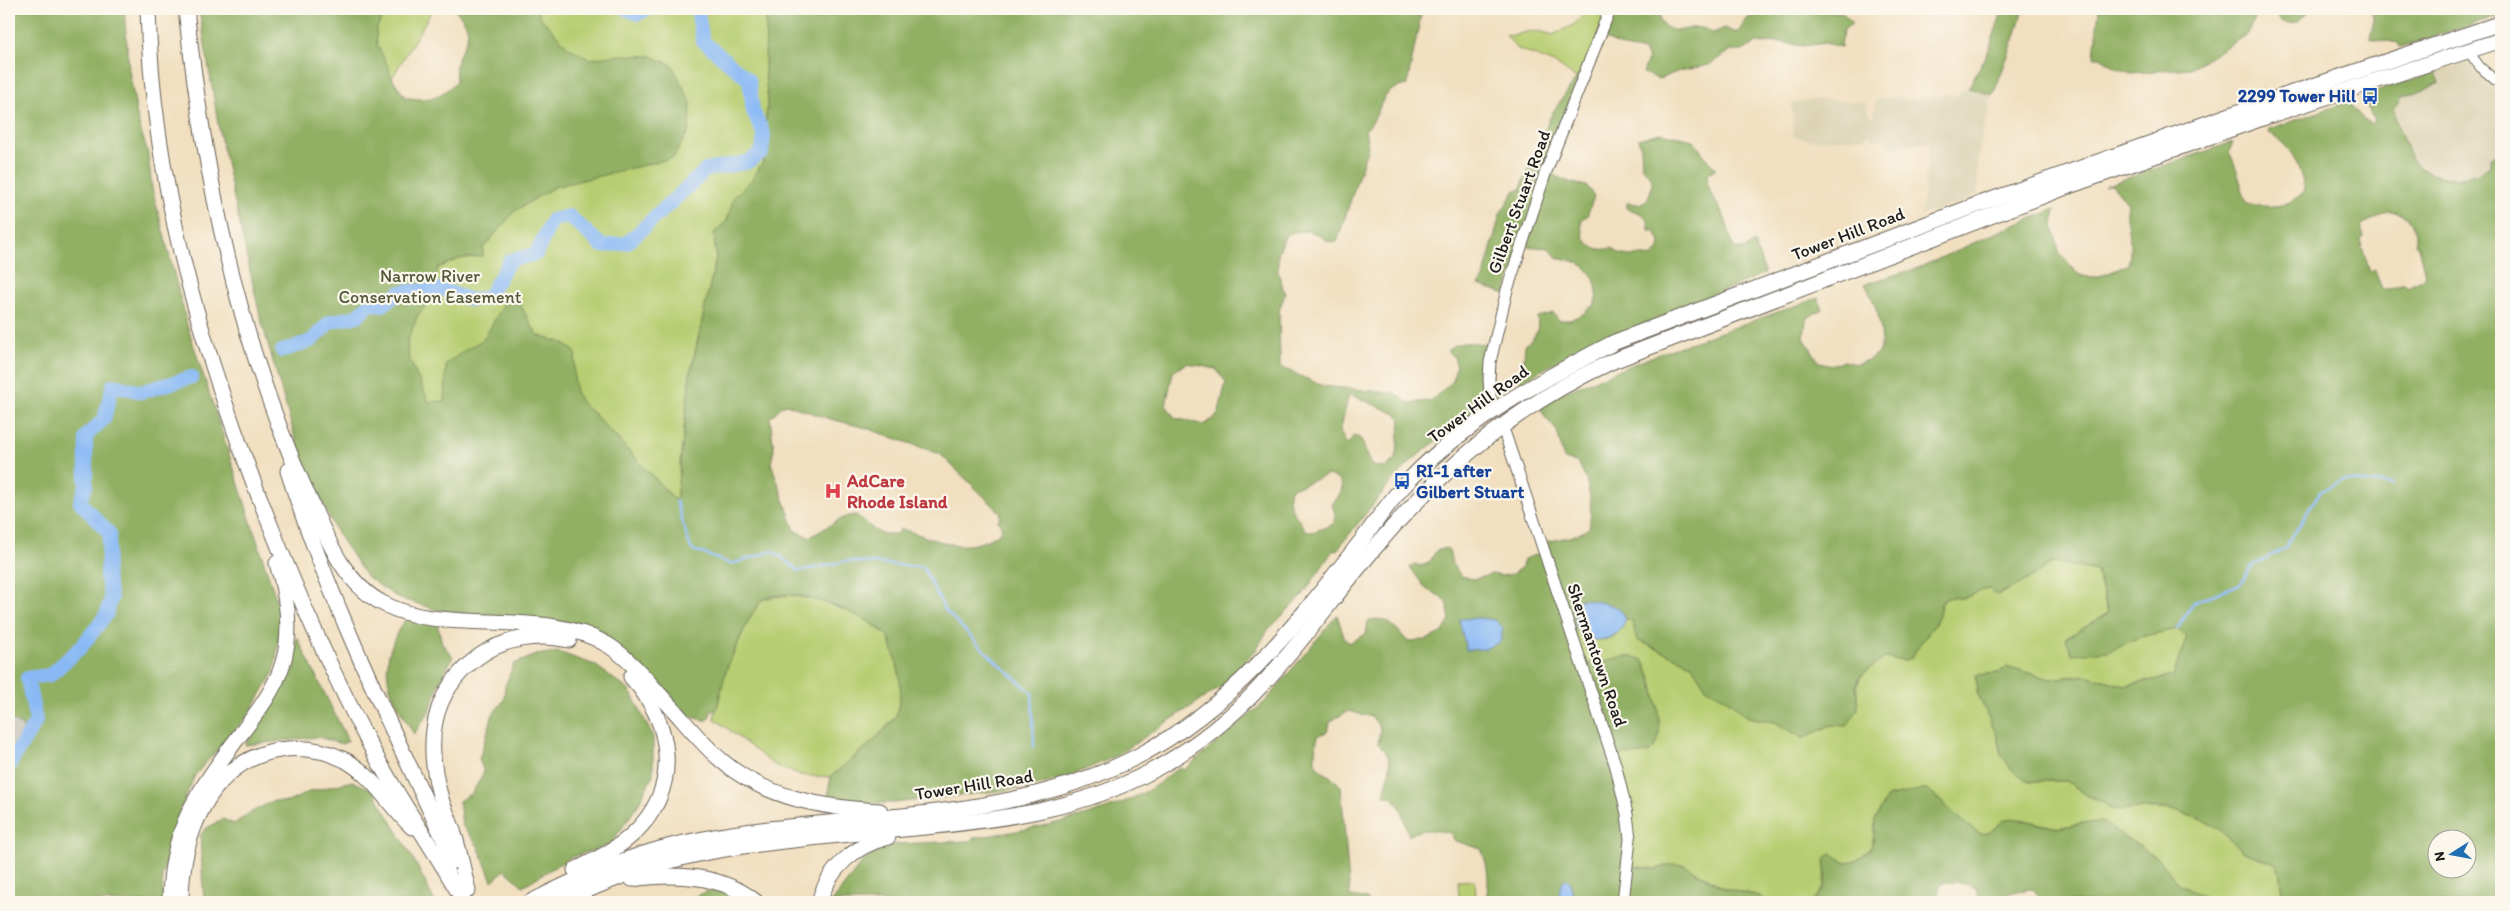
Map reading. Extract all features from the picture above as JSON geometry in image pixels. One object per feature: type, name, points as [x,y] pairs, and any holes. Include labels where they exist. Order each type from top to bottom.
[{"type":"highway","points":[[148,9],[154,92],[168,186],[185,272],[229,431],[280,573],[287,607],[287,642],[279,675],[269,696],[207,781],[188,814],[174,859],[170,902]]},
{"type":"highway","points":[[186,9],[213,186],[238,298],[297,500],[334,598],[368,677],[469,898]]},
{"type":"highway","name":"Tower Hill Road","points":[[561,902],[601,884],[670,860],[717,850],[926,820],[1000,804],[1057,789],[1138,756],[1189,726],[1241,684],[1279,644],[1401,489],[1457,439],[1530,387],[1615,342],[1974,206],[2295,92],[2501,23]]},
{"type":"highway","name":"Tower Hill Road","points":[[531,902],[612,864],[694,840],[772,829],[926,820],[1005,818],[1063,807],[1120,787],[1171,761],[1219,727],[1262,687],[1371,552],[1431,486],[1502,424],[1576,378],[1613,361],[2066,187],[2277,114],[2501,40]]},
{"type":"highway","points":[[1885,257],[1891,249],[2087,174],[2127,152]]},
{"type":"highway","points":[[253,354],[288,450],[334,553],[354,581],[370,596],[397,610],[421,616],[554,627],[585,634],[604,643],[622,656],[710,751],[729,767],[759,785],[786,796],[821,804],[926,820]]},
{"type":"highway","points":[[214,372],[247,466],[322,646],[371,747],[431,847],[469,898]]},
{"type":"highway","points":[[469,898],[454,833],[439,792],[432,758],[432,737],[440,705],[450,686],[464,669],[493,648],[524,639],[543,637],[567,640],[591,648],[608,657],[624,671],[648,698],[658,716],[665,738],[667,759],[665,778],[650,814],[632,835],[610,851],[539,890],[522,902]]},
{"type":"highway","points":[[181,902],[182,872],[186,850],[197,819],[209,797],[222,780],[237,768],[256,757],[274,751],[294,748],[313,750],[347,761],[363,772],[396,812],[431,847]]},
{"type":"highway","points":[[819,902],[833,872],[853,852],[926,820]]},
{"type":"highway","points":[[601,884],[657,876],[693,877],[724,884],[740,890],[756,902]]},
{"type":"street","name":"Gilbert Stuart Road","points":[[1491,414],[1488,380],[1490,362],[1507,290],[1545,174],[1610,9]]},
{"type":"street","points":[[2468,51],[2480,67],[2501,85]]},
{"type":"street","name":"Shermantown Road","points":[[1502,424],[1616,767],[1627,814],[1630,839],[1624,902]]},
{"type":"shaded area","points":[[2473,60],[2501,86],[2501,154],[2490,157],[2490,166],[2471,175],[2452,178],[2431,175],[2410,157],[2394,110],[2401,98],[2439,83],[2435,72]]},
{"type":"shaded area","points":[[1967,88],[1993,95],[1982,135],[1978,161],[1978,193],[1964,202],[1921,215],[1930,142],[1891,146],[1886,140],[1874,139],[1869,134],[1865,138],[1811,140],[1793,136],[1792,103],[1819,99],[1865,102],[1869,114],[1874,117],[1875,103],[1878,99],[1899,96],[1906,101],[1952,93],[1957,97],[1961,91]]},
{"type":"shaded area","points":[[9,718],[23,726],[23,731],[9,759]]},
{"type":"green space","points":[[9,9],[124,9],[129,70],[138,121],[148,154],[152,188],[188,328],[280,611],[280,630],[274,672],[249,714],[195,775],[180,810],[162,876],[163,902],[9,902],[9,759],[23,731],[23,726],[9,718]]},
{"type":"green space","points":[[199,9],[391,9],[386,12],[376,29],[377,45],[389,68],[390,75],[405,97],[420,99],[439,95],[456,82],[458,57],[468,32],[462,18],[454,9],[537,9],[540,17],[568,47],[589,59],[619,55],[651,56],[672,65],[691,103],[689,130],[673,158],[554,187],[515,211],[483,248],[483,256],[459,259],[438,268],[429,302],[418,315],[407,342],[409,359],[429,402],[445,401],[446,364],[484,339],[506,300],[516,297],[537,335],[563,343],[576,353],[575,386],[580,400],[585,407],[592,412],[676,501],[690,375],[716,258],[714,233],[727,221],[734,197],[753,178],[763,162],[768,140],[765,126],[768,100],[765,75],[766,9],[1422,9],[1407,85],[1397,88],[1385,97],[1376,116],[1365,130],[1368,147],[1337,242],[1327,240],[1312,232],[1293,232],[1286,234],[1278,254],[1278,272],[1285,294],[1279,311],[1280,367],[1323,386],[1390,393],[1392,391],[1408,403],[1431,401],[1453,381],[1456,364],[1454,357],[1447,351],[1462,343],[1475,343],[1492,347],[1490,398],[1416,457],[1391,482],[1336,551],[1333,550],[1303,595],[1268,630],[1256,650],[1222,686],[1116,756],[1068,777],[1032,787],[895,803],[868,803],[828,799],[830,777],[856,757],[893,721],[900,698],[900,681],[890,639],[863,618],[846,610],[809,598],[776,595],[764,599],[748,621],[732,656],[717,709],[711,712],[708,720],[704,720],[683,715],[611,639],[434,609],[398,598],[366,576],[337,533],[300,455],[260,316],[220,135]],"holes":[[[1187,363],[1216,369],[1226,382],[1218,415],[1204,425],[1175,418],[1166,405],[1173,372]],[[1349,394],[1396,414],[1401,419],[1396,459],[1385,468],[1372,466],[1360,438],[1354,436],[1347,445],[1340,431]],[[786,404],[827,418],[866,428],[940,454],[1000,512],[1001,516],[998,521],[1002,528],[1001,530],[998,534],[976,544],[954,545],[901,529],[896,534],[882,534],[856,515],[844,518],[809,537],[795,531],[771,463],[774,449],[770,418]],[[1328,475],[1339,481],[1342,487],[1341,491],[1332,504],[1336,517],[1334,524],[1313,532],[1305,530],[1289,501],[1290,489]]]},
{"type":"green space","name":"Narrow River Conservation Easement","points":[[226,9],[433,9],[386,88],[450,135],[551,29],[540,17],[537,9],[766,9],[765,75],[768,100],[765,126],[768,140],[763,162],[753,178],[734,197],[727,221],[714,233],[716,258],[690,375],[676,501],[592,412],[582,406],[576,394],[572,425],[288,388]]},
{"type":"green space","points":[[1587,9],[1609,9],[1588,62],[1576,78],[1556,64],[1516,48],[1506,35],[1514,36],[1533,31],[1553,35],[1573,25],[1588,11]]},
{"type":"green space","points":[[1609,9],[1665,9],[1660,13],[1660,21],[1666,27],[1676,31],[1697,27],[1713,33],[1725,28],[1738,32],[1748,18],[1769,10],[1842,12],[1853,23],[1843,30],[1841,47],[1825,43],[1802,46],[1781,42],[1757,43],[1742,51],[1729,51],[1709,65],[1679,71],[1659,79],[1643,73],[1648,59],[1644,51],[1624,47],[1600,37]]},
{"type":"green space","points":[[2003,9],[2023,9],[2015,37],[1993,95],[1968,88],[1988,52]]},
{"type":"green space","points":[[2099,9],[2266,9],[2256,17],[2246,35],[2190,68],[2131,73],[2119,69],[2100,57],[2094,57]]},
{"type":"green space","points":[[2271,9],[2312,9],[2298,21],[2289,24],[2281,21]]},
{"type":"green space","points":[[2371,9],[2501,9],[2501,15],[2400,47],[2398,43],[2370,38],[2374,20]]},
{"type":"green space","points":[[1588,62],[1546,172],[1572,183],[1587,186],[1594,196],[1587,216],[1582,219],[1581,226],[1582,233],[1588,243],[1599,249],[1612,248],[1627,256],[1639,255],[1649,257],[1654,255],[1659,249],[1660,242],[1655,231],[1649,231],[1646,218],[1640,213],[1627,209],[1627,203],[1639,204],[1647,200],[1652,186],[1650,176],[1642,168],[1641,148],[1638,139],[1660,133],[1693,140],[1709,162],[1716,168],[1707,175],[1707,181],[1712,196],[1725,219],[1733,245],[1735,249],[1745,249],[1754,242],[1765,273],[1562,359],[1520,382],[1518,376],[1523,368],[1525,345],[1536,333],[1538,326],[1537,317],[1553,313],[1559,320],[1570,320],[1585,313],[1587,309],[1594,306],[1596,288],[1594,279],[1584,267],[1576,262],[1558,259],[1549,248],[1521,246],[1505,294],[1479,285],[1483,280],[1500,214],[1515,190],[1520,190],[1552,113]]},
{"type":"green space","points":[[2435,72],[2440,83],[2401,98],[2394,110],[2397,123],[2411,158],[2428,172],[2448,178],[2459,178],[2480,172],[2490,166],[2490,157],[2501,154],[2501,902],[2272,902],[2282,891],[2281,874],[2275,864],[2242,851],[2219,829],[2201,819],[2168,809],[2138,808],[2120,810],[2108,808],[2101,801],[2088,796],[2067,781],[2029,781],[2012,770],[2001,754],[1997,736],[1977,692],[1976,675],[1999,673],[2006,666],[2049,679],[2086,675],[2125,686],[2173,676],[2187,637],[2177,629],[2140,637],[2108,651],[2072,654],[2066,638],[2108,613],[2097,571],[2053,562],[2022,583],[1996,595],[1989,589],[1963,598],[1951,597],[1944,600],[1941,604],[1938,618],[1912,658],[1904,660],[1885,658],[1861,675],[1856,686],[1858,709],[1847,726],[1831,725],[1803,738],[1775,722],[1748,717],[1725,698],[1707,689],[1691,664],[1637,640],[1633,623],[1629,620],[1625,619],[1622,627],[1612,636],[1600,640],[1588,637],[1578,629],[1575,623],[1573,624],[1582,665],[1631,656],[1643,660],[1651,680],[1658,707],[1659,734],[1656,744],[1651,751],[1639,754],[1613,755],[1620,789],[1629,866],[1656,869],[1673,864],[1684,865],[1724,888],[1760,896],[1769,902],[1571,902],[1573,897],[1556,902],[1484,902],[1488,876],[1481,849],[1455,841],[1450,833],[1434,830],[1419,831],[1409,836],[1401,809],[1393,797],[1384,796],[1390,763],[1384,750],[1378,744],[1380,728],[1372,717],[1348,711],[1331,721],[1327,732],[1318,736],[1315,757],[1318,767],[1341,786],[1350,897],[1367,899],[1369,902],[832,902],[864,859],[896,844],[970,841],[973,838],[1017,831],[1081,817],[1123,802],[1148,790],[1180,767],[1184,770],[1265,702],[1337,615],[1344,637],[1349,643],[1366,634],[1368,621],[1374,619],[1380,619],[1390,624],[1407,641],[1426,640],[1443,632],[1450,620],[1447,603],[1440,596],[1426,589],[1410,567],[1414,564],[1421,566],[1429,563],[1436,551],[1446,548],[1449,550],[1452,564],[1461,576],[1475,579],[1492,574],[1502,576],[1512,574],[1522,567],[1524,559],[1541,553],[1541,544],[1577,535],[1589,528],[1591,511],[1588,485],[1585,477],[1577,462],[1564,459],[1557,431],[1545,417],[1538,403],[1661,353],[1818,298],[1822,309],[1806,319],[1804,338],[1819,362],[1833,365],[1844,361],[1856,364],[1868,360],[1880,352],[1881,334],[1876,308],[1865,284],[1918,268],[2055,209],[2053,226],[2060,255],[2081,275],[2094,277],[2109,273],[2128,264],[2130,249],[2127,221],[2128,204],[2112,184],[2104,186],[2233,142],[2229,152],[2235,164],[2247,203],[2263,206],[2286,204],[2305,190],[2297,163],[2284,144],[2268,132],[2269,129],[2348,102],[2364,120],[2371,124],[2374,121],[2363,98]],"holes":[[[2389,212],[2395,212],[2406,217],[2414,226],[2416,232],[2415,244],[2418,246],[2425,274],[2422,280],[2407,287],[2404,283],[2388,289],[2382,289],[2374,269],[2370,273],[2360,240],[2363,237],[2361,225]]]},
{"type":"green space","points":[[2053,562],[2097,571],[2108,614],[2066,638],[2108,651],[2140,637],[2177,629],[2187,636],[2173,676],[2125,686],[2086,675],[2049,679],[2006,666],[1999,673],[1977,675],[1977,692],[1997,736],[2001,754],[2029,781],[2067,781],[2088,796],[2101,801],[2108,808],[2168,809],[2201,819],[2219,829],[2242,851],[2275,864],[2281,874],[2282,891],[2277,897],[2262,903],[2240,894],[2225,902],[2213,902],[2177,882],[2159,859],[2083,823],[2057,828],[2022,819],[2003,821],[1989,833],[1981,834],[1968,826],[1926,790],[1887,797],[1875,820],[1873,842],[1869,850],[1853,862],[1846,863],[1831,854],[1824,861],[1825,879],[1823,888],[1812,902],[1769,902],[1760,896],[1724,888],[1700,873],[1673,864],[1656,869],[1629,866],[1613,755],[1650,752],[1655,716],[1653,683],[1643,660],[1582,666],[1573,624],[1575,623],[1579,631],[1612,638],[1623,627],[1625,619],[1629,620],[1633,623],[1637,640],[1691,664],[1707,689],[1725,698],[1748,717],[1775,722],[1803,738],[1831,725],[1858,705],[1857,687],[1861,676],[1865,672],[1885,658],[1904,660],[1912,658],[1938,618],[1942,604],[1947,599],[1951,597],[1963,598],[1989,589],[1997,595],[2022,583]]},
{"type":"green space","points":[[788,595],[818,600],[862,617],[888,636],[901,672],[901,692],[896,717],[873,741],[830,777],[799,775],[774,765],[714,718],[726,670],[752,612],[764,599]]},
{"type":"green space","points":[[407,618],[437,623],[442,643],[453,657],[439,682],[427,715],[414,734],[395,700],[388,678],[387,667],[393,642]]},
{"type":"green space","points":[[297,637],[348,741],[342,744],[318,737],[245,745],[287,680]]},
{"type":"green space","points":[[558,652],[595,665],[630,691],[653,737],[653,775],[638,805],[610,845],[571,857],[523,886],[505,870],[492,881],[478,846],[462,825],[459,801],[472,793],[484,772],[479,759],[493,714],[504,700],[505,686],[514,664],[536,655]]},
{"type":"green space","points":[[352,781],[373,790],[414,860],[435,902],[204,902],[200,836],[205,829],[223,819],[234,824],[248,814],[273,801],[288,802],[309,792]]},
{"type":"green space","points":[[1926,790],[1936,797],[1968,826],[1981,834],[1989,833],[2003,821],[2012,818],[2057,828],[2083,823],[2102,822],[2159,859],[2177,882],[2213,902],[2040,902],[2038,895],[2033,889],[2009,893],[1996,898],[1992,902],[1981,902],[1976,888],[1949,882],[1940,884],[1938,899],[1933,902],[1812,902],[1825,885],[1826,857],[1831,854],[1846,863],[1853,862],[1869,851],[1873,842],[1875,820],[1887,797]]},
{"type":"green space","points":[[1475,880],[1476,898],[1459,899],[1458,881]]},
{"type":"green space","points":[[708,891],[725,891],[747,902],[683,902]]},
{"type":"water","points":[[1584,599],[1609,604],[1621,611],[1625,619],[1622,627],[1616,634],[1596,640],[1587,638],[1579,632],[1575,620],[1576,601]]},
{"type":"water","points":[[1479,618],[1495,620],[1503,628],[1500,642],[1484,649],[1466,650],[1459,619]]},
{"type":"water","points":[[1567,879],[1570,882],[1573,897],[1571,902],[1556,902],[1563,881]]},
{"type":"waterway","points":[[626,9],[638,14],[648,9]]},
{"type":"waterway","points":[[282,351],[311,341],[330,322],[357,316],[370,304],[383,305],[400,292],[441,289],[471,300],[488,297],[510,260],[536,254],[552,220],[569,216],[602,246],[627,243],[706,170],[748,162],[762,152],[764,135],[753,111],[749,80],[703,41],[697,9]]},
{"type":"waterway","points":[[9,766],[36,721],[27,678],[50,675],[81,647],[106,615],[111,598],[106,574],[110,534],[80,502],[86,486],[86,436],[104,419],[113,385],[141,392],[192,377]]},
{"type":"waterway","points":[[2177,629],[2194,602],[2240,584],[2253,565],[2285,548],[2320,492],[2343,480],[2392,485]]},
{"type":"waterway","points":[[676,501],[691,549],[731,564],[773,551],[799,571],[847,561],[923,567],[945,610],[988,654],[1032,693],[1034,747]]},
{"type":"place","name":"2299 Tower Hill","points":[[2370,96]]},
{"type":"place","name":"RI-1 after Gilbert Stuart","points":[[1402,481]]},
{"type":"place","name":"AdCare Rhode Island","points":[[833,491]]}]
